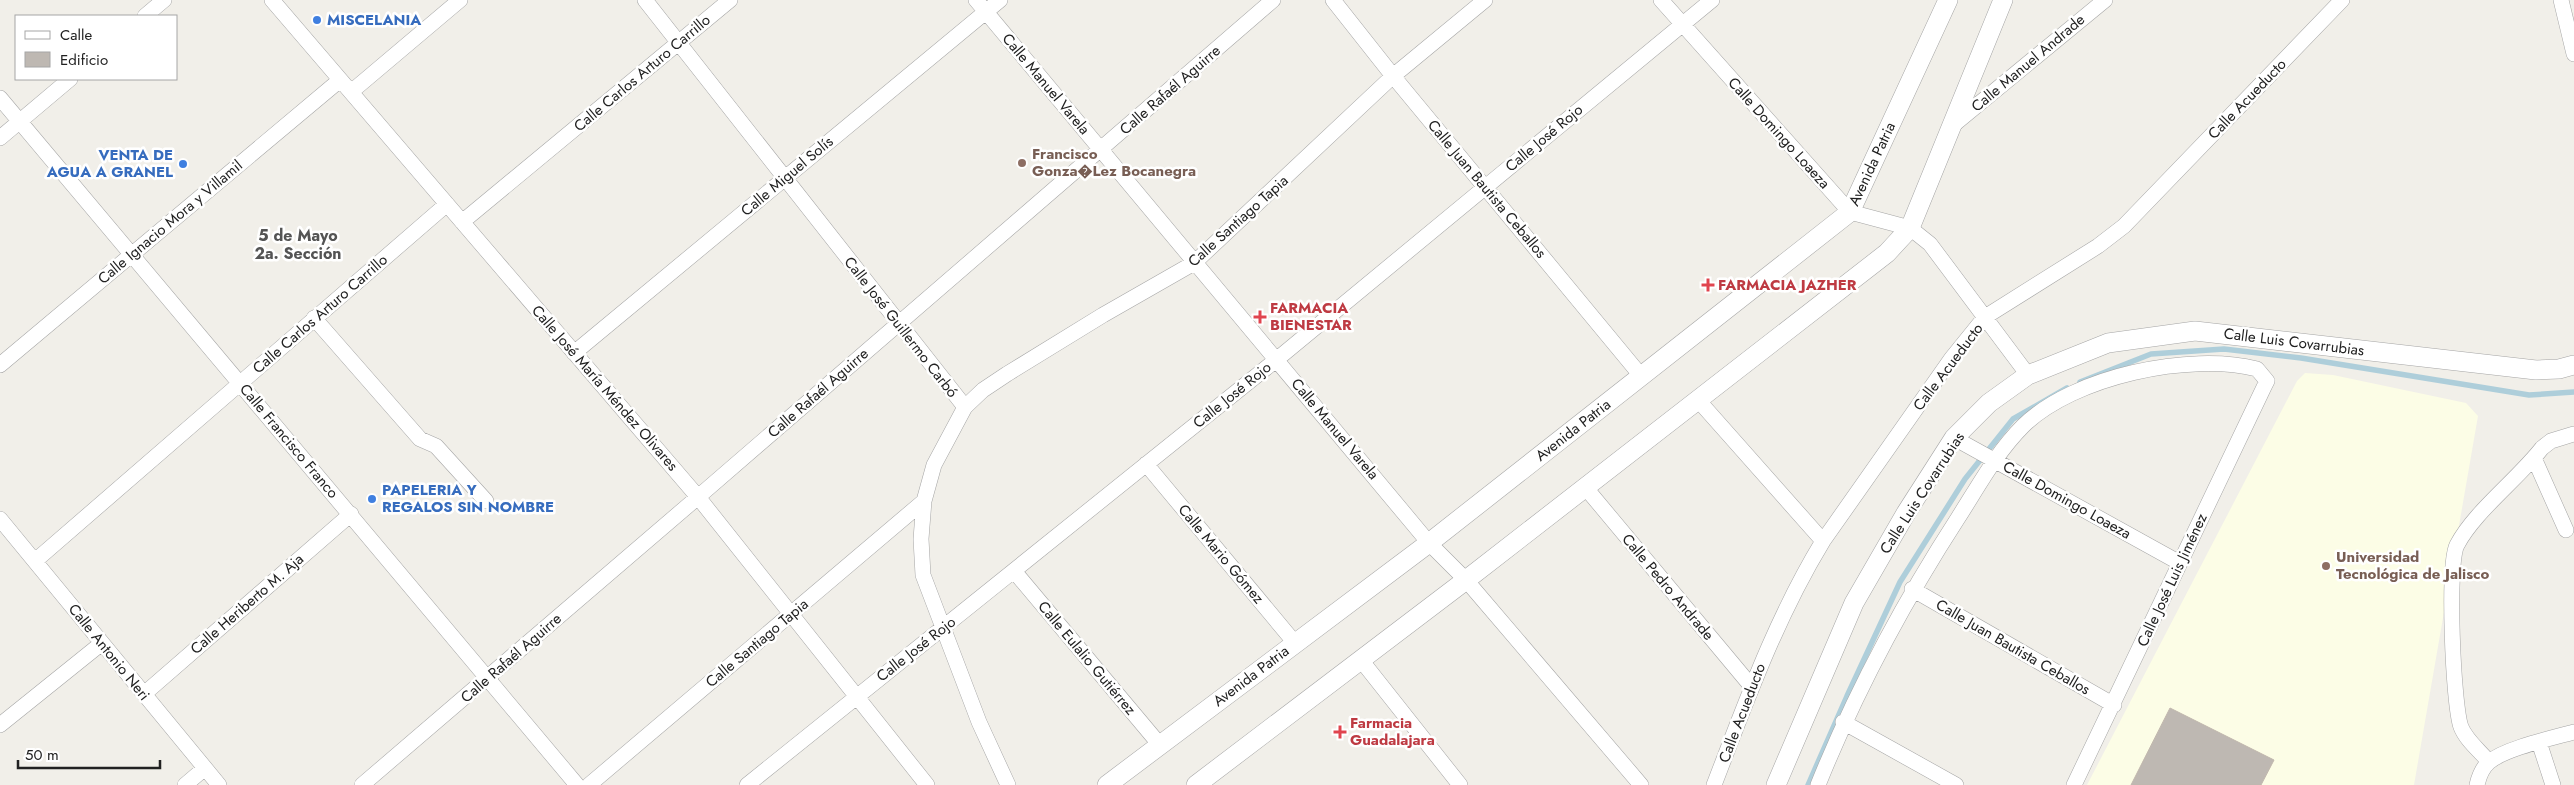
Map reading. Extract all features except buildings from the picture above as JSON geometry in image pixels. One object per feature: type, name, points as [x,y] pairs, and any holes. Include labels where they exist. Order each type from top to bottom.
[{"type":"street","points":[[146,15],[164,0]]},
{"type":"street","name":"Calle José María Méndez Olivares","points":[[272,0],[698,497],[927,785]]},
{"type":"street","points":[[351,92],[460,0]]},
{"type":"street","name":"Calle José Guillermo Carbó","points":[[645,0],[964,407],[934,465],[924,501],[921,540],[923,575],[979,722],[1008,785]]},
{"type":"street","name":"Calle Carlos Arturo Carrillo","points":[[462,222],[730,0]]},
{"type":"street","name":"Calle Manuel Varela","points":[[976,0],[1194,264],[1429,542],[1466,580],[1640,785]]},
{"type":"street","name":"Calle Miguel Solís","points":[[574,353],[1000,0]]},
{"type":"street","name":"Calle Rafaél Aguirre","points":[[362,785],[1273,0]]},
{"type":"street","name":"Calle Juan Bautista Ceballos","points":[[1333,0],[1393,76],[1486,186],[1642,377]]},
{"type":"street","name":"Calle Santiago Tapia","points":[[964,407],[983,390],[1007,374],[1103,315],[1194,264],[1393,76],[1485,0]]},
{"type":"street","name":"Calle Domingo Loaeza","points":[[1661,0],[1850,212]]},
{"type":"street","name":"Calle José Rojo","points":[[747,785],[1276,360],[1712,0]]},
{"type":"street","name":"Avenida Patria","points":[[1107,785],[1429,542],[1642,377],[1850,212],[1948,0]]},
{"type":"street","points":[[1196,785],[1466,580],[1887,253],[1910,228],[2004,0]]},
{"type":"street","name":"Calle Manuel Andrade","points":[[1952,127],[2105,0]]},
{"type":"street","name":"Calle Acueducto","points":[[1714,785],[1785,607],[1823,541],[1951,360],[1985,317],[2098,246],[2124,226],[2342,0]]},
{"type":"street","points":[[2561,0],[2574,54]]},
{"type":"street","points":[[0,138],[69,80]]},
{"type":"street","name":"Calle Ignacio Mora y Villamil","points":[[0,365],[340,80]]},
{"type":"street","name":"Calle Francisco Franco","points":[[0,98],[577,785]]},
{"type":"street","name":"Calle Carlos Arturo Carrillo","points":[[34,561],[447,204]]},
{"type":"street","points":[[1850,212],[1910,228],[1930,244],[2028,375]]},
{"type":"street","points":[[314,318],[420,439],[436,446],[486,501]]},
{"type":"street","name":"Calle Luis Covarrubias","points":[[1776,785],[1854,603],[1906,512],[1963,442],[1989,403],[2028,375],[2108,344],[2195,331],[2536,370],[2559,369],[2574,365]]},
{"type":"street","name":"Calle José Luis Jiménez","points":[[1991,457],[2034,417],[2066,398],[2103,383],[2163,365],[2205,363],[2250,367],[2264,375],[2266,381],[2114,705],[2074,785]]},
{"type":"street","points":[[1698,400],[1823,541]]},
{"type":"street","points":[[2489,762],[2464,733],[2458,717],[2453,634],[2455,548],[2466,532],[2542,448],[2551,441],[2574,434]]},
{"type":"street","name":"Calle Domingo Loaeza","points":[[1963,442],[2180,563]]},
{"type":"street","points":[[1818,785],[1843,722],[1912,589],[1991,457]]},
{"type":"street","points":[[2534,458],[2566,530]]},
{"type":"street","name":"Calle Mario Gómez","points":[[1146,464],[1296,643]]},
{"type":"street","name":"Calle Pedro Andrade","points":[[1585,487],[1752,687]]},
{"type":"street","name":"Calle Santiago Tapia","points":[[589,785],[924,501]]},
{"type":"street","name":"Calle Heriberto M. Aja","points":[[144,694],[351,514]]},
{"type":"street","name":"Calle Antonio Neri","points":[[3,527],[34,561],[219,785]]},
{"type":"street","name":"Calle Eulalio Gutiérrez","points":[[1014,571],[1160,745]]},
{"type":"street","name":"Calle Juan Bautista Ceballos","points":[[1912,589],[2114,705]]},
{"type":"street","points":[[0,725],[102,643]]},
{"type":"street","points":[[1361,660],[1460,785]]},
{"type":"street","points":[[1843,722],[1956,785]]},
{"type":"street","points":[[2477,785],[2479,774],[2489,762],[2501,755],[2574,732]]},
{"type":"street","points":[[2539,742],[2553,785]]},
{"type":"street","points":[[185,785],[205,768]]},
{"type":"shaded area","name":"Universidad Tecnológica de Jalisco","points":[[2305,373],[2333,375],[2466,403],[2478,416],[2414,785],[2087,785],[2297,381]]},
{"type":"waterway","points":[[2080,382],[2151,354],[2224,349],[2301,358],[2529,395],[2574,392]]},
{"type":"waterway","points":[[1808,785],[1900,582],[1965,479],[2013,419],[2067,388]]},
{"type":"place","name":"MISCELANIA","points":[[317,20]]},
{"type":"place","name":"Francisco Gonza�Lez Bocanegra","points":[[1022,163]]},
{"type":"place","name":"VENTA DE AGUA A GRANEL","points":[[183,164]]},
{"type":"place","name":"FARMACIA JAZHER","points":[[1708,285]]},
{"type":"place","name":"FARMACIA BIENESTAR","points":[[1260,317]]},
{"type":"place","name":"PAPELERIA Y REGALOS SIN NOMBRE","points":[[372,499]]},
{"type":"place","name":"Universidad Tecnológica de Jalisco","points":[[2326,566]]},
{"type":"place","name":"Farmacia Guadalajara","points":[[1340,732]]},
{"type":"district","name":"5 de Mayo 2a. Sección","points":[[298,244]]}]
